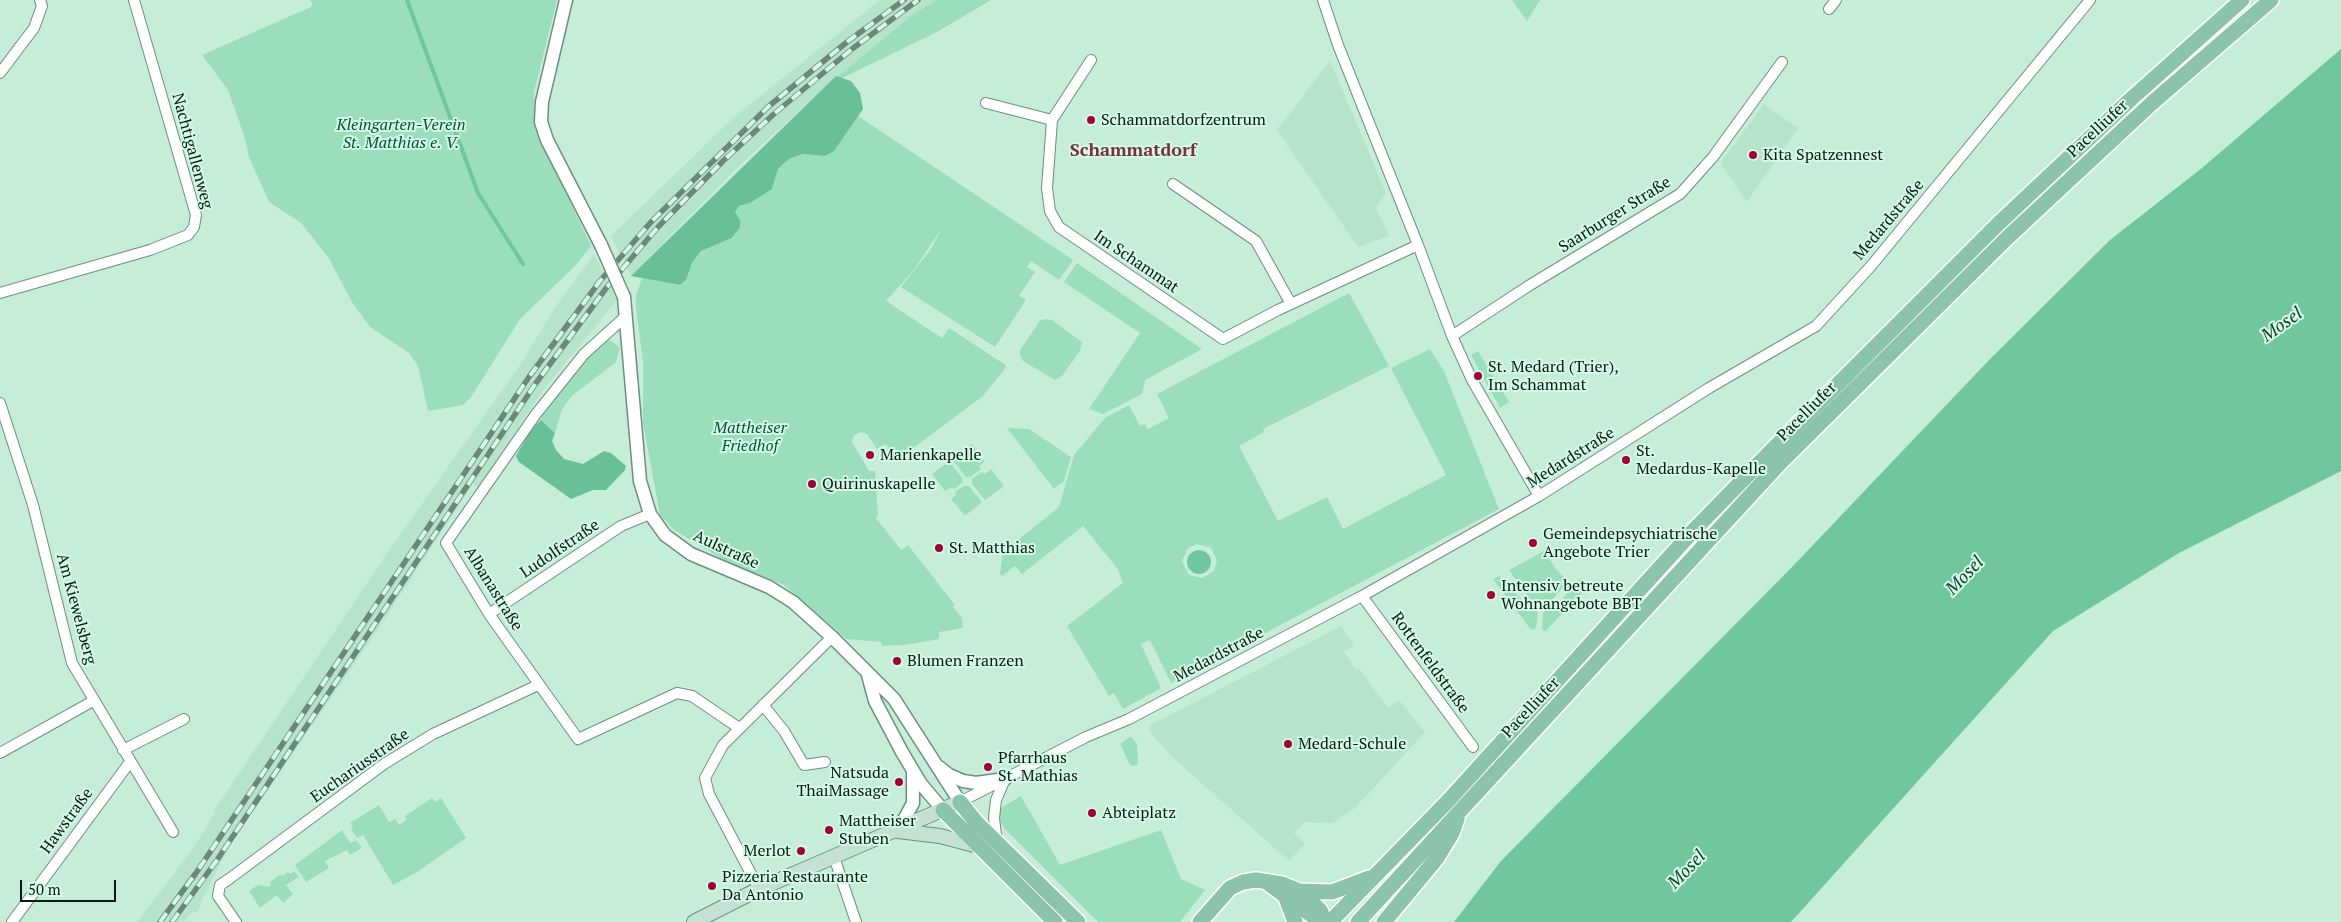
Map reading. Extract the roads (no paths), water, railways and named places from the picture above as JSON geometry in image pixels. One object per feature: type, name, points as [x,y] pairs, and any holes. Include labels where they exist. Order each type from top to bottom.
[{"type":"main road","name":"Pacelliufer","points":[[1330,922],[1448,801],[1693,531],[1774,449],[2005,218],[2131,99],[2242,0]]},
{"type":"main road","name":"Pacelliufer","points":[[1358,922],[1780,463],[2007,238],[2152,103],[2271,0]]},
{"type":"main road","points":[[694,922],[760,889],[960,802],[974,821],[1078,922]]},
{"type":"main road","points":[[943,810],[1055,922]]},
{"type":"main road","points":[[1384,922],[1437,858],[1452,834],[1460,811]]},
{"type":"main road","points":[[894,830],[940,836],[978,846]]},
{"type":"main road","points":[[1299,891],[1332,892],[1375,876]]},
{"type":"main road","points":[[1200,922],[1230,888],[1249,880],[1282,884],[1299,891],[1320,910],[1325,922]]},
{"type":"main road","points":[[1263,881],[1284,894],[1320,922]]},
{"type":"main road","points":[[1284,894],[1296,922]]},
{"type":"street","points":[[0,73],[34,28],[42,6],[40,0]]},
{"type":"street","name":"Nachtigallenweg","points":[[0,293],[166,244],[188,235],[194,227],[196,215],[134,0]]},
{"type":"street","name":"Aulstraße","points":[[566,0],[542,102],[541,122],[546,140],[601,245],[624,296],[640,481],[650,514],[665,535],[691,554],[769,587],[793,602],[832,637],[898,704],[960,802]]},
{"type":"street","points":[[1323,0],[1338,45],[1418,245],[1452,336],[1472,380],[1539,496]]},
{"type":"street","points":[[1829,8],[1836,0]]},
{"type":"street","name":"Medardstraße","points":[[960,802],[1086,737],[1129,719],[1362,596],[1539,496],[1708,388],[1816,326],[1876,259],[2089,0]]},
{"type":"street","name":"Im Schammat","points":[[1091,60],[1052,120],[1047,188],[1050,211],[1059,227],[1222,339],[1291,304],[1418,245]]},
{"type":"street","name":"Saarburger Straße","points":[[1452,336],[1530,285],[1680,194],[1713,157],[1782,62]]},
{"type":"street","points":[[986,103],[1052,120]]},
{"type":"street","points":[[1173,184],[1256,240],[1291,304]]},
{"type":"street","name":"Albanastraße","points":[[626,316],[584,354],[536,414],[446,543],[490,614],[538,685],[578,739],[677,693],[692,696],[739,728]]},
{"type":"street","name":"Am Kiewelsberg","points":[[0,403],[33,505],[72,663],[93,701],[174,832]]},
{"type":"street","name":"Ludolfstraße","points":[[490,614],[621,526],[650,514]]},
{"type":"street","name":"Rottenfeldstraße","points":[[1362,596],[1473,747]]},
{"type":"street","points":[[760,889],[709,794],[705,778],[708,769],[723,745],[832,637]]},
{"type":"street","name":"Aulstraße","points":[[868,674],[875,701],[912,770],[943,810]]},
{"type":"street","name":"Euchariusstraße","points":[[236,922],[218,896],[220,885],[384,764],[433,734],[538,685]]},
{"type":"street","points":[[0,753],[93,701]]},
{"type":"street","points":[[763,705],[784,731],[804,765],[825,762]]},
{"type":"street","points":[[123,750],[184,719]]},
{"type":"street","name":"Hawstraße","points":[[12,922],[130,762]]},
{"type":"street","points":[[933,762],[949,776],[963,781],[976,783],[1005,779]]},
{"type":"street","points":[[894,830],[905,818],[913,803],[912,770]]},
{"type":"street","points":[[997,843],[994,818],[996,800],[1005,779]]},
{"type":"street","points":[[834,857],[856,922]]},
{"type":"water","name":"Mosel","points":[[2341,49],[2341,471],[2179,553],[2053,631],[1791,922],[1454,922],[1501,861],[1793,566],[1990,359],[2110,240],[2202,168]]},
{"type":"water","points":[[1199,550],[1208,553],[1211,562],[1208,571],[1199,574],[1190,571],[1187,562],[1190,553]]},
{"type":"waterway","points":[[407,0],[478,193],[523,264]]},
{"type":"railway","points":[[160,922],[196,873],[529,377],[600,281],[651,222],[769,106],[847,42],[904,0]]},
{"type":"railway","points":[[172,922],[217,860],[536,383],[607,287],[658,227],[723,161],[775,113],[852,49],[918,0]]},
{"type":"place","name":"Schammatdorfzentrum","points":[[1091,120]]},
{"type":"place","name":"Kita Spatzennest","points":[[1753,155]]},
{"type":"place","name":"St. Medard (Trier), Im Schammat","points":[[1478,376]]},
{"type":"place","name":"Marienkapelle","points":[[870,455]]},
{"type":"place","name":"St. Medardus-Kapelle","points":[[1626,460]]},
{"type":"place","name":"Quirinuskapelle","points":[[812,484]]},
{"type":"place","name":"Gemeindepsychiatrische Angebote Trier","points":[[1533,543]]},
{"type":"place","name":"St. Matthias","points":[[939,548]]},
{"type":"place","name":"Intensiv betreute Wohnangebote BBT","points":[[1491,595]]},
{"type":"place","name":"Blumen Franzen","points":[[897,661]]},
{"type":"place","name":"Medard-Schule","points":[[1288,744]]},
{"type":"place","name":"Pfarrhaus St. Mathias","points":[[988,767]]},
{"type":"place","name":"Natsuda ThaiMassage","points":[[899,782]]},
{"type":"place","name":"Abteiplatz","points":[[1092,813]]},
{"type":"place","name":"Mattheiser Stuben","points":[[829,830]]},
{"type":"place","name":"Merlot","points":[[801,851]]},
{"type":"place","name":"Pizzeria Restaurante Da Antonio","points":[[712,886]]},
{"type":"district","name":"Schammatdorf","points":[[1133,151]]},
{"type":"park label","name":"Kleingarten-Verein St. Matthias e. V.","points":[[401,134]]},
{"type":"park label","name":"Mattheiser Friedhof","points":[[750,437]]}]
